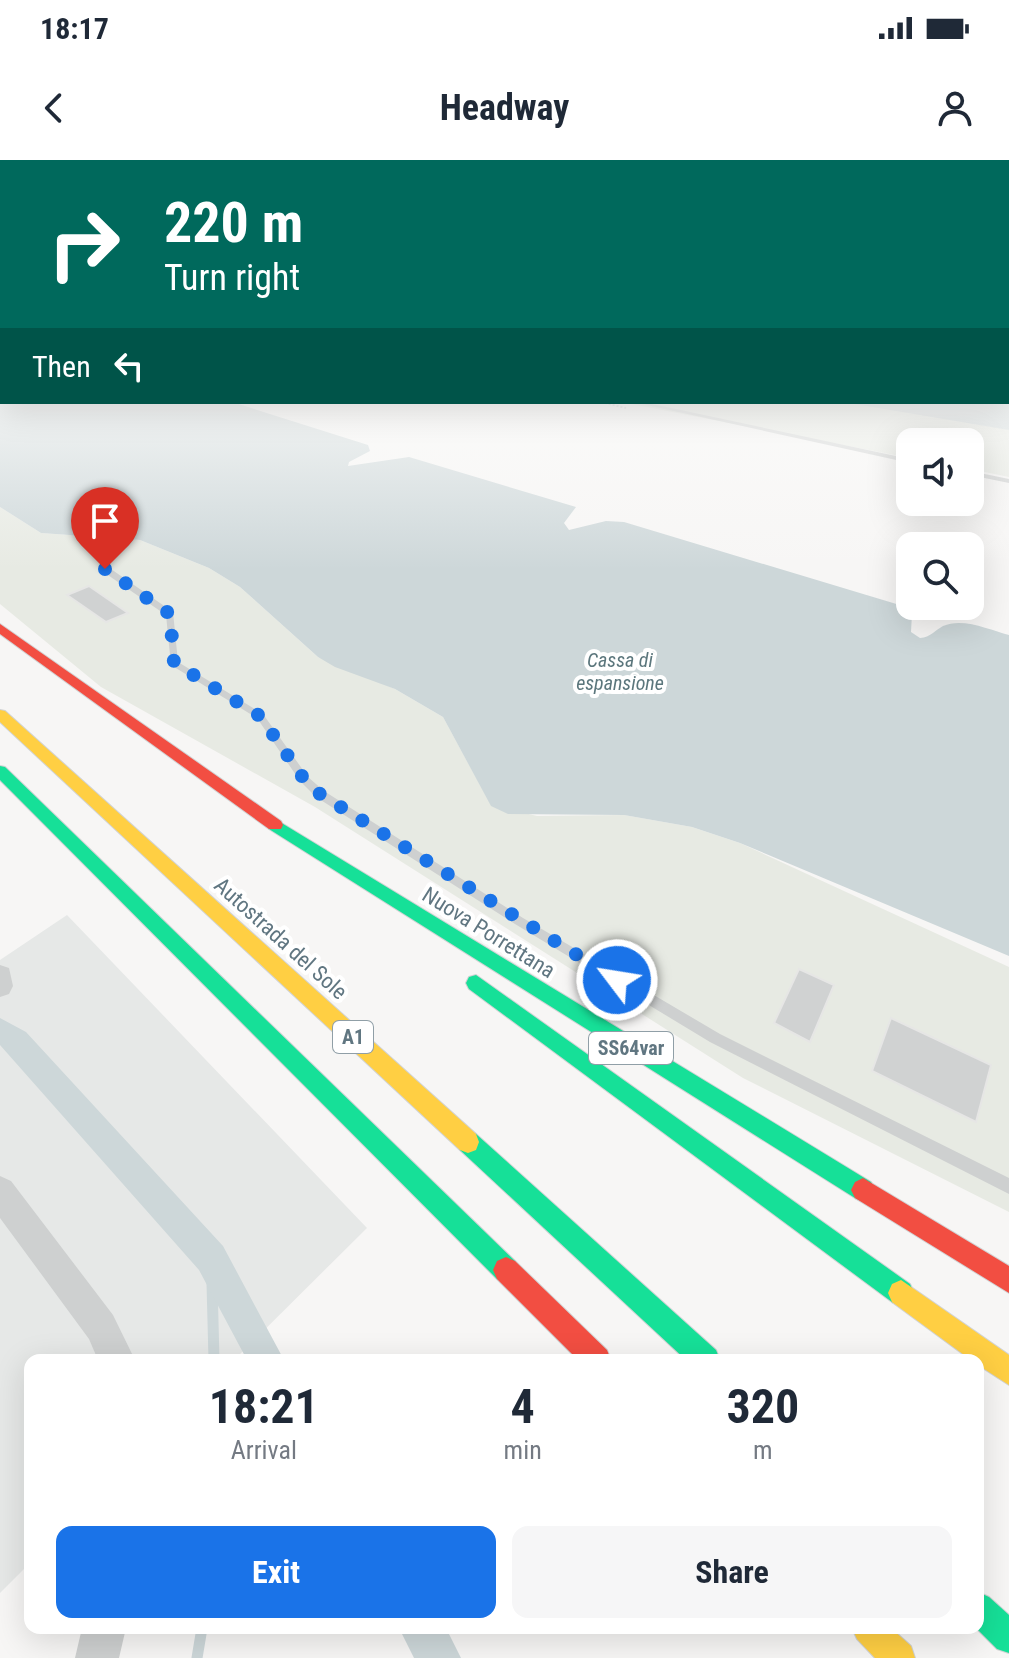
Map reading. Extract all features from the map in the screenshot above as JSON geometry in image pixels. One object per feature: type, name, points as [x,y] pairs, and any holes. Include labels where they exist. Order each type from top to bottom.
[{"type":"highway","name":"Nuova Porrettana","points":[[0,628],[256,813],[447,935],[1009,1280]]},
{"type":"highway","name":"Autostrada del Sole","points":[[0,714],[699,1354]]},
{"type":"highway","points":[[0,771],[591,1354]]},
{"type":"highway","points":[[256,813],[395,922]]},
{"type":"highway","points":[[455,967],[1009,1371]]},
{"type":"highway","points":[[984,1614],[1009,1637]]},
{"type":"highway","points":[[874,1634],[899,1658]]},
{"type":"street","points":[[0,976],[0,985]]},
{"type":"street","points":[[0,1192],[101,1327],[114,1354]]},
{"type":"street","points":[[97,1658],[103,1634]]},
{"type":"lane","points":[[770,431],[896,458]]},
{"type":"lane","points":[[984,476],[1009,481]]},
{"type":"lane","points":[[105,569],[170,614],[174,663],[260,716],[304,779],[320,794],[519,921],[715,1038],[1009,1186]]},
{"type":"shaded area","points":[[770,431],[896,431],[896,455]]},
{"type":"shaded area","points":[[984,431],[1009,431],[1009,477],[984,472]]},
{"type":"shaded area","points":[[0,507],[41,533],[140,540],[209,568],[240,587],[318,657],[395,689],[443,717],[491,805],[537,816],[624,815],[692,827],[740,843],[1009,967],[1009,1212],[743,1078],[315,807],[101,687],[0,604]]},
{"type":"shaded area","points":[[67,915],[367,1228],[240,1354],[24,1354],[24,1569],[0,1593],[0,960]]},
{"type":"water","name":"Cassa di espansione","points":[[0,431],[323,431],[368,445],[370,451],[349,462],[348,466],[409,457],[576,507],[564,523],[569,530],[606,521],[624,522],[896,604],[896,620],[912,620],[911,632],[920,638],[943,626],[959,623],[1009,635],[1009,956],[740,843],[692,827],[624,815],[508,814],[491,806],[443,717],[395,689],[335,667],[318,657],[240,587],[209,568],[140,540],[41,533],[0,507]]},
{"type":"building","points":[[89,586],[128,613],[106,622],[67,595]]},
{"type":"building","points":[[799,969],[834,985],[810,1042],[774,1023]]},
{"type":"building","points":[[891,1018],[991,1065],[976,1122],[872,1071]]},
{"type":"waterway","points":[[0,1030],[16,1041],[211,1258],[263,1354]]},
{"type":"waterway","points":[[211,1258],[212,1285]]},
{"type":"waterway","points":[[212,1283],[214,1354]]},
{"type":"waterway","points":[[197,1658],[201,1634]]},
{"type":"waterway","points":[[425,1634],[439,1658]]},
{"type":"traffic: fast","points":[[0,771],[506,1270]]},
{"type":"traffic: fast","points":[[275,825],[863,1190]]},
{"type":"traffic: fast","points":[[476,983],[901,1293]]},
{"type":"traffic: fast","points":[[468,1142],[699,1354]]},
{"type":"traffic: fast","points":[[984,1614],[1009,1637]]},
{"type":"traffic: slow","points":[[0,714],[468,1142]]},
{"type":"traffic: slow","points":[[901,1293],[1009,1371]]},
{"type":"traffic: slow","points":[[874,1634],[899,1658]]},
{"type":"traffic: jam","points":[[0,628],[275,825]]},
{"type":"traffic: jam","points":[[863,1190],[1009,1280]]},
{"type":"traffic: jam","points":[[506,1270],[591,1354]]},
{"type":"route","points":[[105,569],[167,610],[172,618],[174,663],[260,716],[310,787],[617,980]]}]
